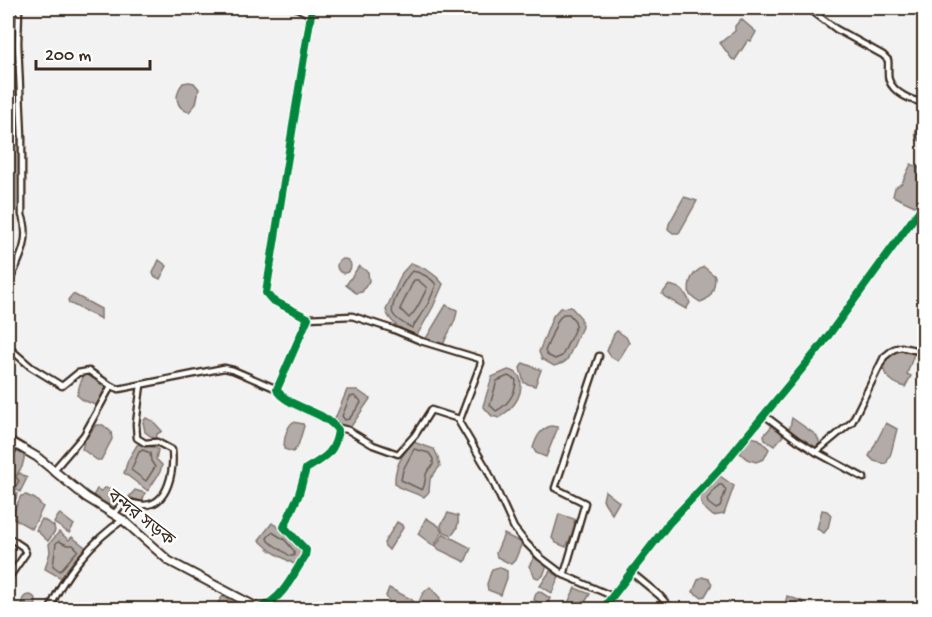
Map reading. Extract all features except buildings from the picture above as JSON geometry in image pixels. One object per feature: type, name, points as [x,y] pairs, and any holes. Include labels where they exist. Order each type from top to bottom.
[{"type":"highway","name":"বন্দর সড়ক","points":[[8,440],[37,457],[86,497],[123,520],[169,561],[262,608]]},
{"type":"street","points":[[8,285],[26,239],[26,226],[22,215],[19,8]]},
{"type":"street","points":[[297,8],[311,15]]},
{"type":"street","points":[[312,8],[266,293],[272,300],[308,318],[352,316],[432,345],[480,359],[482,363],[459,419],[460,425],[487,469],[514,528],[540,557],[564,575],[612,596]]},
{"type":"street","points":[[808,8],[836,29],[883,55],[888,60],[891,84],[914,101],[924,102]]},
{"type":"street","points":[[8,80],[8,239]]},
{"type":"street","points":[[602,609],[669,523],[718,471],[820,347],[924,204]]},
{"type":"street","points":[[277,389],[308,318]]},
{"type":"street","points":[[8,346],[31,367],[62,386],[78,373],[89,371],[119,389],[224,369],[233,370],[277,389],[280,395],[323,417],[336,427],[348,430],[373,445],[398,454],[415,435],[431,410],[459,419]]},
{"type":"street","points":[[816,452],[852,422],[884,357],[894,349],[901,347],[924,352]]},
{"type":"street","points":[[564,575],[585,503],[555,488],[598,356]]},
{"type":"street","points":[[114,514],[124,501],[144,505],[154,503],[163,495],[172,473],[172,450],[157,442],[145,443],[137,438],[136,423],[141,385]]},
{"type":"street","points":[[53,471],[84,435],[111,386]]},
{"type":"street","points":[[764,415],[816,452],[864,478]]},
{"type":"street","points":[[262,608],[281,595],[305,556],[306,550],[284,528],[306,469],[327,457],[337,438],[336,427]]},
{"type":"street","points":[[8,457],[16,445]]},
{"type":"street","points":[[50,609],[54,597],[83,557],[102,535],[123,520]]},
{"type":"street","points":[[8,537],[24,547],[26,553],[8,579]]},
{"type":"street","points":[[631,572],[672,609]]},
{"type":"water","points":[[741,19],[756,32],[735,60],[720,43],[735,31],[735,26]]},
{"type":"water","points":[[183,83],[194,83],[199,89],[196,104],[189,112],[181,107],[177,96]]},
{"type":"water","points":[[924,114],[924,141],[917,140],[915,133]]},
{"type":"water","points":[[911,164],[924,170],[924,198],[919,208],[893,196],[895,188],[902,183]]},
{"type":"water","points":[[684,197],[697,201],[679,233],[673,233],[668,229],[669,224]]},
{"type":"water","points":[[344,259],[349,261],[351,266],[349,271],[344,273],[339,271],[337,266],[339,261]]},
{"type":"water","points":[[159,260],[167,266],[160,279],[153,273]]},
{"type":"water","points":[[411,263],[428,271],[443,284],[416,337],[394,323],[386,310],[402,273]]},
{"type":"water","points":[[359,266],[368,272],[369,281],[362,292],[356,293],[346,285]]},
{"type":"water","points":[[704,267],[715,276],[715,280],[710,295],[700,302],[690,295],[689,286],[691,278]]},
{"type":"water","points":[[669,285],[676,287],[687,296],[690,303],[686,309],[662,294]]},
{"type":"water","points":[[73,294],[101,309],[101,319],[69,303],[68,300]]},
{"type":"water","points":[[446,305],[457,310],[443,346],[425,340]]},
{"type":"water","points":[[571,307],[581,318],[582,327],[567,360],[554,366],[542,359],[539,352],[553,316],[560,308]]},
{"type":"water","points":[[617,331],[626,337],[629,343],[618,361],[607,351]]},
{"type":"water","points":[[903,349],[915,351],[907,374],[911,376],[905,387],[890,379],[884,370],[885,361],[896,351]]},
{"type":"water","points":[[523,363],[541,370],[535,386],[524,383],[520,368]]},
{"type":"water","points":[[508,370],[514,372],[521,380],[520,392],[514,404],[499,418],[492,416],[483,406],[492,377]]},
{"type":"water","points":[[85,373],[90,373],[108,387],[98,406],[77,395]]},
{"type":"water","points":[[347,390],[357,390],[370,399],[350,428],[342,426],[335,419]]},
{"type":"water","points":[[146,418],[153,421],[162,431],[157,434],[156,440],[145,432],[143,422]]},
{"type":"water","points":[[792,418],[816,435],[820,443],[813,449],[789,431]]},
{"type":"water","points":[[293,422],[304,426],[298,446],[293,452],[284,449],[284,442]]},
{"type":"water","points":[[886,423],[897,429],[886,464],[874,461],[869,456]]},
{"type":"water","points":[[96,425],[103,425],[111,432],[112,439],[101,460],[97,460],[82,449],[85,439]]},
{"type":"water","points":[[551,426],[558,427],[546,457],[536,453],[533,448],[539,434]]},
{"type":"water","points":[[772,426],[783,436],[774,446],[765,440],[764,435]]},
{"type":"water","points":[[751,437],[759,439],[769,449],[764,459],[756,462],[740,453]]},
{"type":"water","points":[[413,442],[434,449],[440,466],[430,479],[429,492],[424,497],[398,487],[395,483],[400,461]]},
{"type":"water","points":[[140,444],[156,448],[158,450],[156,459],[162,465],[148,491],[124,473],[128,460]]},
{"type":"water","points":[[19,451],[24,454],[24,459],[15,477],[20,473],[27,478],[20,492],[10,485],[14,479],[8,486],[7,470],[8,460]]},
{"type":"water","points":[[720,476],[734,486],[724,514],[713,516],[702,506],[700,497]]},
{"type":"water","points":[[9,487],[18,494],[8,511]]},
{"type":"water","points":[[105,488],[123,499],[120,505],[115,508],[93,496],[97,489],[101,491]]},
{"type":"water","points":[[135,490],[145,493],[144,503],[129,497]]},
{"type":"water","points":[[605,491],[619,502],[612,514],[603,500]]},
{"type":"water","points":[[26,495],[35,499],[43,507],[32,529],[11,517],[21,496]]},
{"type":"water","points":[[822,510],[831,515],[828,528],[824,533],[817,529]]},
{"type":"water","points":[[448,513],[458,516],[457,526],[452,535],[442,531],[441,525]]},
{"type":"water","points":[[60,514],[74,525],[69,533],[54,523]]},
{"type":"water","points":[[559,514],[574,519],[575,528],[566,547],[556,543],[552,538]]},
{"type":"water","points":[[426,518],[439,526],[442,533],[434,546],[418,534]]},
{"type":"water","points":[[42,519],[54,526],[55,531],[48,541],[36,530]]},
{"type":"water","points":[[397,522],[403,528],[389,550],[384,543]]},
{"type":"water","points":[[272,523],[290,537],[300,550],[302,555],[294,564],[271,551],[259,540]]},
{"type":"water","points":[[59,532],[69,540],[72,537],[88,549],[61,578],[45,569],[50,552],[49,544]]},
{"type":"water","points":[[444,534],[471,548],[465,562],[438,549],[436,545]]},
{"type":"water","points":[[504,534],[522,543],[511,564],[497,557],[496,553]]},
{"type":"water","points":[[535,556],[547,565],[543,576],[538,578],[529,566]]},
{"type":"water","points":[[499,567],[507,571],[501,595],[488,590],[487,584],[492,569]]},
{"type":"water","points":[[550,571],[559,576],[552,593],[540,586]]},
{"type":"water","points":[[702,577],[709,579],[712,584],[705,596],[701,597],[693,592],[698,580]]},
{"type":"water","points":[[430,587],[440,598],[439,606],[436,609],[420,609],[421,596]]},
{"type":"water","points":[[389,588],[411,599],[413,601],[411,609],[388,609],[389,602],[386,596]]},
{"type":"water","points":[[575,588],[590,594],[581,609],[575,609],[568,603]]},
{"type":"water","points":[[539,591],[550,598],[547,607],[534,600]]},
{"type":"water","points":[[29,595],[34,597],[36,602],[34,607],[29,609],[24,607],[22,602],[24,597]]},
{"type":"water","points":[[223,596],[237,605],[235,609],[213,609]]},
{"type":"water","points":[[787,596],[804,602],[802,609],[784,609]]},
{"type":"waterway","points":[[8,273],[14,234],[16,141],[11,8]]},
{"type":"cycle path","points":[[261,607],[281,592],[305,556],[306,550],[284,527],[299,494],[306,469],[328,454],[337,438],[338,430],[325,418],[292,403],[278,392],[277,389],[308,318],[272,300],[266,293],[312,8]]},
{"type":"cycle path","points":[[602,610],[669,523],[718,471],[820,347],[924,204]]}]
